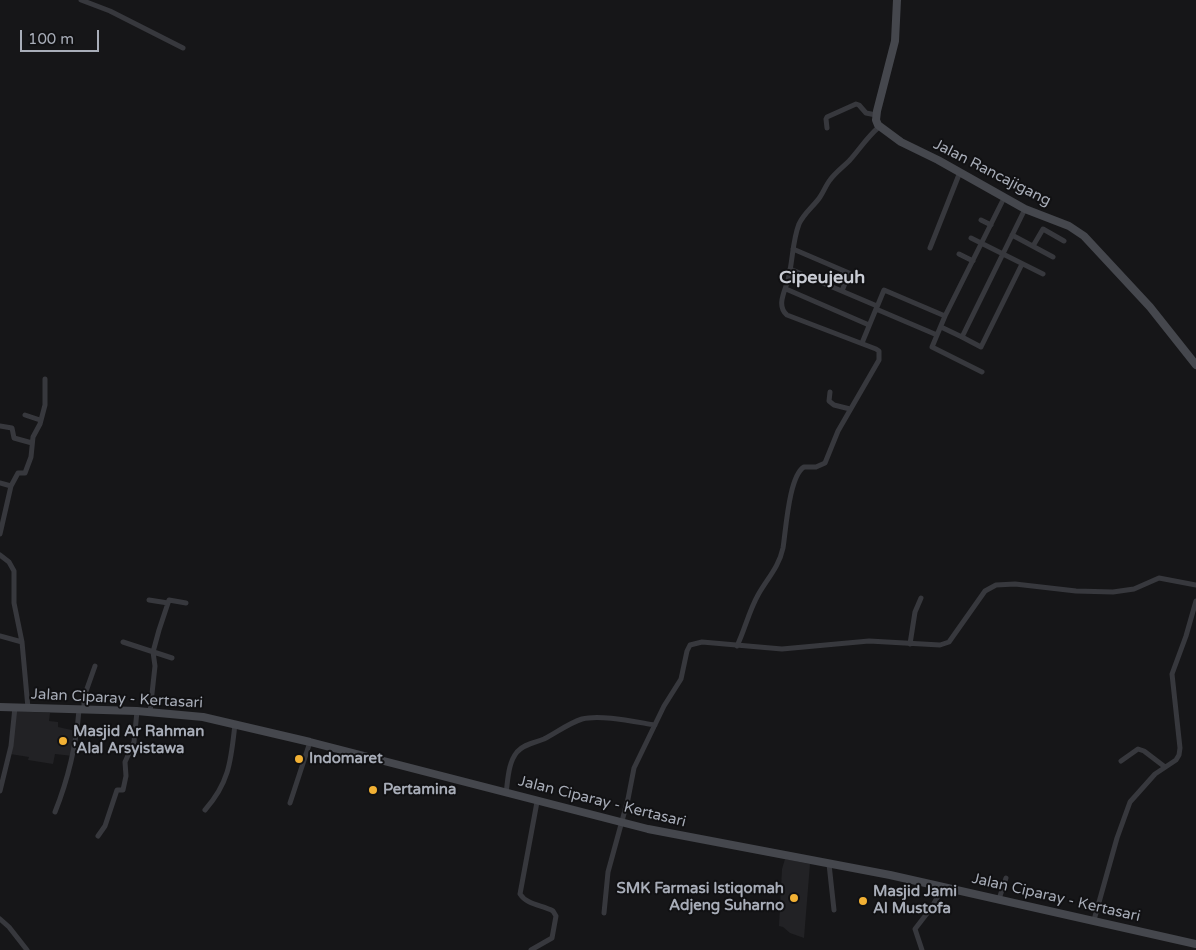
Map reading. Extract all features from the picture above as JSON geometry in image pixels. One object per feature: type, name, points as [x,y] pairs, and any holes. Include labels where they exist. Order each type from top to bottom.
[{"type":"main road","points":[[880,127],[876,115],[895,41],[897,0]]},
{"type":"main road","name":"Jalan Rancajigang","points":[[880,127],[901,142],[960,172],[1025,209],[1069,226],[1093,244],[1150,307],[1196,364]]},
{"type":"main road","name":"Jalan Ciparay - Kertasari","points":[[0,707],[138,711],[203,717],[310,742],[622,823],[684,837],[943,887],[1196,944]]},
{"type":"street","points":[[81,0],[110,11],[183,48]]},
{"type":"street","points":[[827,128],[827,117],[856,104],[866,113],[876,115]]},
{"type":"street","points":[[737,646],[759,594],[781,557],[790,498],[798,472],[804,467],[816,467],[826,463],[838,431],[880,355],[876,349],[787,315],[783,312],[781,304],[793,259],[793,249],[798,228],[802,218],[820,197],[830,180],[848,162],[865,140],[880,127]]},
{"type":"street","points":[[930,248],[960,172]]},
{"type":"street","points":[[982,372],[932,347],[945,316],[1002,202]]},
{"type":"street","points":[[962,338],[1025,209]]},
{"type":"street","points":[[981,220],[991,225]]},
{"type":"street","points":[[1033,246],[1043,229],[1064,241]]},
{"type":"street","points":[[1012,235],[1053,257]]},
{"type":"street","points":[[971,238],[1043,274]]},
{"type":"street","points":[[793,249],[849,273],[842,291]]},
{"type":"street","points":[[959,254],[973,261]]},
{"type":"street","points":[[981,347],[1022,264]]},
{"type":"street","points":[[790,269],[937,335]]},
{"type":"street","points":[[786,289],[870,325]]},
{"type":"street","points":[[862,343],[884,290],[945,316]]},
{"type":"street","points":[[941,327],[988,350]]},
{"type":"street","points":[[0,534],[11,486],[18,473],[25,473],[31,457],[33,437],[40,424],[45,405],[46,379]]},
{"type":"street","points":[[830,392],[829,401],[831,404],[850,409]]},
{"type":"street","points":[[24,415],[40,420]]},
{"type":"street","points":[[0,426],[13,428],[14,438],[32,442]]},
{"type":"street","points":[[0,483],[11,486]]},
{"type":"street","points":[[0,555],[9,562],[14,570],[14,603],[22,642],[28,708]]},
{"type":"street","points":[[604,912],[608,872],[622,823],[634,768],[664,706],[681,679],[690,645],[702,642],[782,649],[869,641],[940,645],[949,642],[985,591],[996,585],[1015,584],[1081,591],[1113,592],[1134,589],[1160,578],[1196,585]]},
{"type":"street","points":[[910,644],[915,612],[920,598]]},
{"type":"street","points":[[149,600],[168,603]]},
{"type":"street","points":[[150,712],[154,652],[168,603],[169,600],[186,603]]},
{"type":"street","points":[[1094,920],[1117,838],[1130,802],[1155,774],[1176,760],[1179,755],[1180,748],[1172,674],[1196,601]]},
{"type":"street","points":[[0,636],[22,642]]},
{"type":"street","points":[[122,642],[172,658]]},
{"type":"street","points":[[55,812],[68,779],[84,697],[95,666]]},
{"type":"street","points":[[0,791],[11,746],[15,707]]},
{"type":"street","points":[[98,836],[99,833],[102,833],[105,826],[117,790],[123,790],[126,776],[125,762],[134,742],[138,711]]},
{"type":"street","points":[[506,793],[509,770],[517,752],[527,745],[544,739],[581,719],[614,719],[655,725]]},
{"type":"street","points":[[205,810],[222,787],[228,771],[235,724]]},
{"type":"street","points":[[290,803],[310,742]]},
{"type":"street","points":[[1121,761],[1138,749],[1144,751],[1165,767]]},
{"type":"street","points":[[531,950],[552,938],[556,916],[553,911],[529,902],[520,894],[537,802]]},
{"type":"street","points":[[829,864],[834,910]]},
{"type":"street","points":[[998,899],[1006,878]]},
{"type":"street","points":[[922,950],[915,929],[932,907],[943,887]]},
{"type":"street","points":[[0,919],[17,936],[27,950]]},
{"type":"shaded area","points":[[16,711],[50,713],[49,721],[58,722],[58,727],[76,731],[73,756],[55,754],[53,764],[28,760],[29,757],[10,754]]},
{"type":"shaded area","name":"SMK Farmasi Istiqomah Adjeng Suharno","points":[[785,859],[810,864],[804,938],[790,933],[779,926],[782,869]]},
{"type":"place","name":"Masjid Ar Rahman 'Alal Arsyistawa","points":[[63,741]]},
{"type":"place","name":"Indomaret","points":[[299,759]]},
{"type":"place","name":"Pertamina","points":[[373,790]]},
{"type":"place","name":"SMK Farmasi Istiqomah Adjeng Suharno","points":[[794,898]]},
{"type":"place","name":"Masjid Jami Al Mustofa","points":[[863,901]]},
{"type":"district","name":"Cipeujeuh","points":[[822,278]]}]
